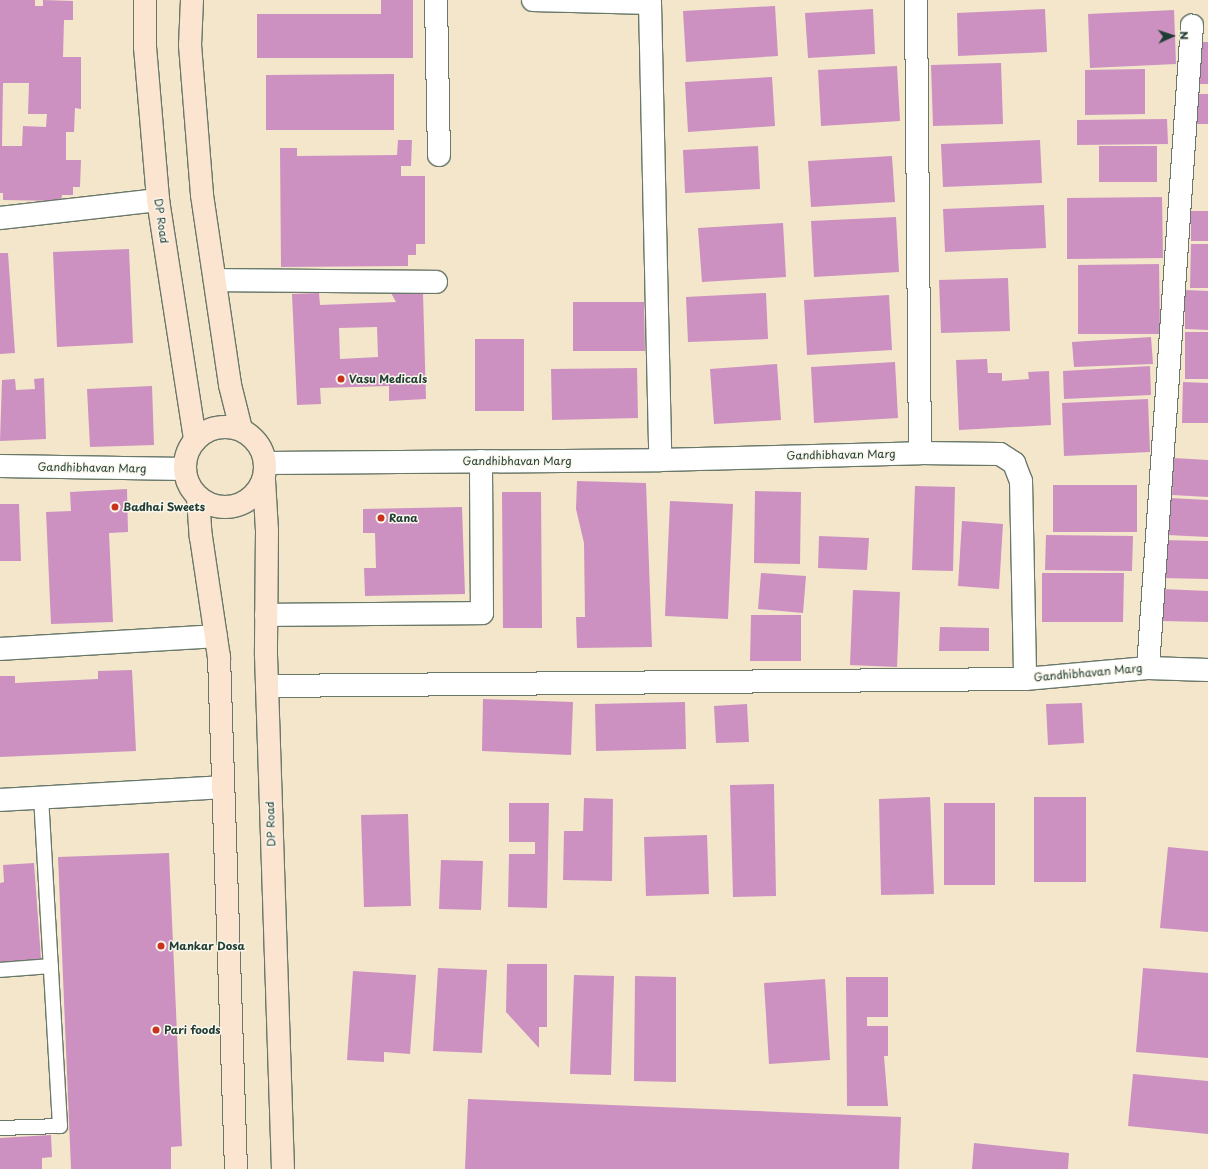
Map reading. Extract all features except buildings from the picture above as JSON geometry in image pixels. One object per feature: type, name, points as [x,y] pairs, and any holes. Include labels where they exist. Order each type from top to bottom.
[{"type":"main road","name":"DP Road","points":[[145,0],[145,47],[158,200],[195,440]]},
{"type":"main road","points":[[192,0],[190,53],[202,195],[230,385],[241,429]]},
{"type":"main road","points":[[223,426],[241,429],[252,436],[262,448],[265,471],[250,498],[228,508],[214,506],[198,498],[189,485],[185,469],[187,452],[195,440],[208,430],[223,426]]},
{"type":"main road","name":"DP Road","points":[[265,471],[267,531],[267,686],[283,1169]]},
{"type":"main road","points":[[198,498],[201,537],[216,636],[223,787],[236,1169]]},
{"type":"street","points":[[436,0],[439,155]]},
{"type":"street","points":[[533,0],[650,3],[660,460]]},
{"type":"street","points":[[916,0],[920,453]]},
{"type":"street","points":[[1148,668],[1192,26]]},
{"type":"street","points":[[0,218],[158,200]]},
{"type":"street","points":[[215,280],[436,282]]},
{"type":"street","name":"Gandhibhavan Marg","points":[[265,471],[481,461],[660,460],[920,453],[1000,454],[1014,463],[1021,481],[1025,679],[1148,668],[1208,670]]},
{"type":"street","points":[[266,615],[482,613],[481,461]]},
{"type":"street","name":"Gandhibhavan Marg","points":[[0,466],[185,469]]},
{"type":"street","points":[[0,649],[216,636]]},
{"type":"street","points":[[267,686],[1025,679]]},
{"type":"street","points":[[0,800],[223,787]]},
{"type":"lane","points":[[0,1128],[60,1126],[41,797]]},
{"type":"lane","points":[[0,970],[51,966]]},
{"type":"place","name":"Vasu Medicals","points":[[341,379]]},
{"type":"place","name":"Badhai Sweets","points":[[115,507]]},
{"type":"place","name":"Rana","points":[[381,518]]},
{"type":"place","name":"Mankar Dosa","points":[[161,946]]},
{"type":"place","name":"Pari foods","points":[[156,1030]]}]
